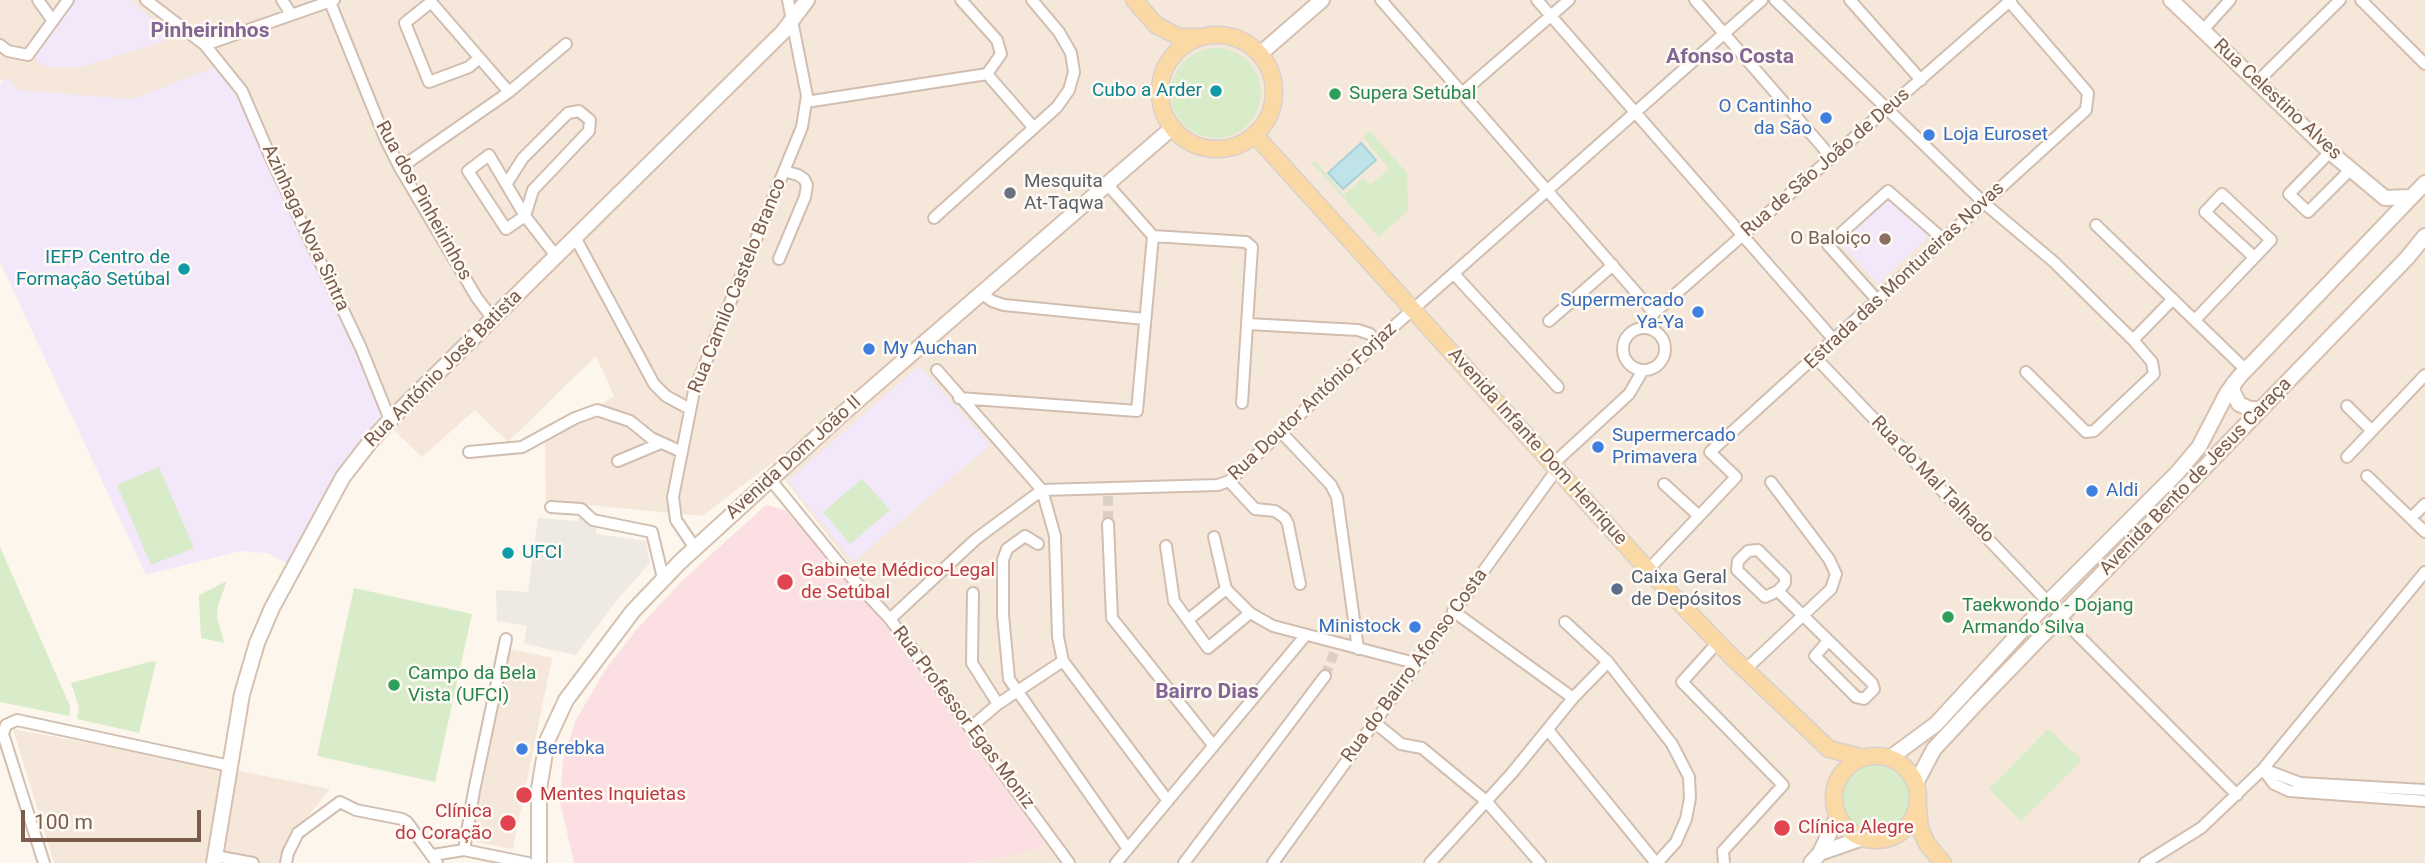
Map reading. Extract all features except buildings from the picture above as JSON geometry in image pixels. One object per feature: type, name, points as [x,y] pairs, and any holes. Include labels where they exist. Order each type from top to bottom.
[{"type":"main road","name":"Rua António José Batista","points":[[215,860],[242,694],[257,643],[272,608],[343,477],[390,420],[777,38],[807,0]]},
{"type":"main road","points":[[1134,0],[1156,25],[1165,47],[1166,66]]},
{"type":"main road","points":[[1259,54],[1322,0]]},
{"type":"main road","name":"Rua Celestino Alves","points":[[2171,0],[2330,152],[2385,198]]},
{"type":"main road","points":[[1156,25],[1186,38],[1205,36]]},
{"type":"main road","points":[[1214,34],[1244,41],[1259,54],[1273,80],[1273,100],[1267,119],[1255,135],[1239,145],[1212,149],[1194,145],[1172,128],[1159,98],[1161,76],[1178,50],[1195,39],[1214,34]]},
{"type":"main road","name":"Avenida Dom João II","points":[[539,863],[539,789],[547,741],[557,718],[600,652],[663,578],[981,293],[1172,128]]},
{"type":"main road","name":"Avenida Infante Dom Henrique","points":[[1255,135],[1648,570],[1745,670],[1829,749],[1864,758]]},
{"type":"main road","name":"Avenida Bento de Jesus Caraça","points":[[1889,758],[1936,724],[2048,602],[2192,456],[2234,384],[2384,223],[2425,183]]},
{"type":"main road","points":[[2384,223],[2385,198],[2409,197]]},
{"type":"main road","name":"Avenida Bento de Jesus Caraça","points":[[1916,783],[1934,749],[2425,236]]},
{"type":"main road","points":[[2234,384],[2233,392],[2239,404],[2250,409],[2261,409]]},
{"type":"main road","points":[[1829,749],[1838,780]]},
{"type":"main road","points":[[1927,844],[1905,839],[1871,839],[1853,833],[1838,814],[1835,792],[1844,770],[1864,758],[1877,756],[1889,758],[1910,772],[1916,783],[1920,828],[1927,844],[1943,863]]},
{"type":"main road","points":[[1815,858],[1901,832],[1910,823],[1918,800]]},
{"type":"main road","points":[[1815,858],[1838,814]]},
{"type":"street","points":[[38,0],[52,21]]},
{"type":"street","points":[[0,45],[8,51],[28,55],[68,0]]},
{"type":"street","name":"Azinhaga Nova Sintra","points":[[146,0],[205,45],[242,91],[360,348],[390,420]]},
{"type":"street","points":[[282,0],[291,14]]},
{"type":"street","name":"Rua Camilo Castelo Branco","points":[[695,548],[680,529],[673,507],[690,408],[706,359],[802,127],[807,96],[788,0]]},
{"type":"street","points":[[806,102],[987,75],[1000,54],[997,40],[961,0]]},
{"type":"street","points":[[934,218],[1057,107],[1069,90],[1074,72],[1071,53],[1059,32],[1032,0]]},
{"type":"street","points":[[1381,0],[1654,313]]},
{"type":"street","points":[[1537,0],[1835,340]]},
{"type":"street","points":[[1463,92],[1569,0]]},
{"type":"street","points":[[1695,0],[1832,158]]},
{"type":"street","name":"Rua Doutor António Forjaz","points":[[1042,490],[1108,492],[1218,485],[1229,481],[1412,310],[1762,0]]},
{"type":"street","points":[[1775,0],[1984,203],[2054,262],[2133,340],[2152,362],[2154,374],[2094,431],[2086,432],[2026,372]]},
{"type":"street","points":[[1850,0],[1921,80]]},
{"type":"street","name":"Rua de São João de Deus","points":[[1646,328],[1654,313],[2009,0]]},
{"type":"street","name":"Estrada das Montureiras Novas","points":[[1699,516],[1736,477],[1710,452],[2085,110],[2088,93],[2009,0]]},
{"type":"street","points":[[2203,30],[2230,0]]},
{"type":"street","points":[[2258,82],[2340,0]]},
{"type":"street","points":[[2361,0],[2425,64]]},
{"type":"street","points":[[205,45],[332,1]]},
{"type":"street","name":"Rua dos Pinheirinhos","points":[[332,1],[385,138],[400,168],[477,298],[493,319]]},
{"type":"street","points":[[479,58],[470,66],[429,82],[405,23],[431,2],[509,92]]},
{"type":"street","points":[[400,168],[509,92],[566,44]]},
{"type":"street","points":[[987,75],[1034,128]]},
{"type":"street","points":[[507,183],[523,158],[568,113],[579,111],[590,120],[589,131],[533,190],[525,216],[506,229],[468,171],[489,155],[525,216],[556,256]]},
{"type":"street","points":[[2330,152],[2289,194],[2308,212],[2351,169]]},
{"type":"street","points":[[779,259],[805,197],[807,185],[798,175],[784,171]]},
{"type":"street","points":[[1107,184],[1153,236],[1250,243],[1254,251],[1242,403]]},
{"type":"street","points":[[1878,301],[1828,244],[1888,191],[1944,240]]},
{"type":"street","points":[[2195,320],[2270,240],[2222,194],[2205,212],[2254,257]]},
{"type":"street","points":[[2096,225],[2246,370]]},
{"type":"street","points":[[959,398],[1137,411],[1153,236]]},
{"type":"street","points":[[575,237],[654,384],[666,396],[690,408]]},
{"type":"street","points":[[1549,321],[1613,265]]},
{"type":"street","points":[[1454,274],[1558,387]]},
{"type":"street","points":[[981,293],[1004,305],[1145,319]]},
{"type":"street","points":[[2133,340],[2173,299]]},
{"type":"street","points":[[1248,324],[1358,330],[1370,334],[1377,342]]},
{"type":"street","points":[[1646,328],[1660,336],[1665,349],[1658,364],[1643,370],[1636,369],[1627,361],[1623,346],[1632,332],[1646,328]]},
{"type":"street","name":"Rua do Mal Talhado","points":[[1816,358],[2048,602]]},
{"type":"street","points":[[937,370],[1042,490],[1055,536],[1058,637],[1063,661],[1168,801]]},
{"type":"street","points":[[1555,467],[1629,394],[1643,370]]},
{"type":"street","points":[[2347,457],[2425,375]]},
{"type":"street","points":[[2347,406],[2371,430]]},
{"type":"street","points":[[469,452],[522,447],[575,418],[597,410],[630,421],[651,438],[682,452]]},
{"type":"street","points":[[1281,432],[1331,485],[1337,497],[1358,649]]},
{"type":"street","points":[[618,460],[661,443]]},
{"type":"street","name":"Rua do Bairro Afonso Costa","points":[[1273,863],[1555,467]]},
{"type":"street","points":[[2367,476],[2425,532]]},
{"type":"street","name":"Rua Professor Egas Moniz","points":[[770,480],[841,566],[890,619],[1069,863]]},
{"type":"street","points":[[1229,481],[1255,509],[1275,511],[1285,518],[1300,584]]},
{"type":"street","points":[[1745,670],[1831,589],[1836,574],[1829,559],[1771,482]]},
{"type":"street","points":[[1648,570],[1699,516],[1664,484]]},
{"type":"street","points":[[890,619],[976,539],[1042,490]]},
{"type":"street","points":[[2411,518],[2425,504]]},
{"type":"street","points":[[551,507],[581,509],[593,520],[652,532],[663,578]]},
{"type":"street","points":[[1108,524],[1112,618],[1213,745]]},
{"type":"street","points":[[1038,544],[1025,536],[1007,548],[1003,561],[1003,615],[1009,679],[1128,849]]},
{"type":"street","points":[[1214,537],[1226,589],[1250,612],[1273,626],[1335,648],[1358,649],[1415,663]]},
{"type":"street","points":[[1166,546],[1174,601],[1209,648],[1250,612]]},
{"type":"street","points":[[1748,551],[1758,551],[1785,577],[1785,583],[1777,591],[1765,597],[1737,570],[1738,561],[1748,551]]},
{"type":"street","points":[[2145,863],[2187,838],[2263,769],[2425,572]]},
{"type":"street","points":[[1188,620],[1226,589]]},
{"type":"street","points":[[1777,591],[1872,683],[1874,689],[1864,699],[1856,697],[1815,656],[1828,641]]},
{"type":"street","points":[[973,593],[972,663],[998,704]]},
{"type":"street","points":[[1453,611],[1573,698]]},
{"type":"street","points":[[2060,617],[2237,795]]},
{"type":"street","points":[[1548,730],[1656,863],[1676,842],[1686,819],[1690,798],[1689,777],[1672,744],[1608,662],[1565,622]]},
{"type":"street","points":[[1116,863],[1305,636]]},
{"type":"street","points":[[464,850],[506,639]]},
{"type":"street","points":[[1718,642],[1682,682],[1783,786],[1723,851],[1724,863]]},
{"type":"street","points":[[971,727],[998,704],[1063,661]]},
{"type":"street","points":[[1430,863],[1512,773],[1573,698],[1608,662]]},
{"type":"street","points":[[1184,863],[1325,676]]},
{"type":"street","points":[[44,863],[3,734],[6,725],[17,720],[230,766]]},
{"type":"street","points":[[1374,722],[1401,744],[1422,748],[1486,801],[1540,863]]},
{"type":"street","points":[[2263,769],[2300,783],[2421,788]]},
{"type":"street","points":[[2263,769],[2274,784],[2289,791],[2425,802]]},
{"type":"street","points":[[286,863],[298,833],[341,802],[356,810],[407,822],[435,859],[464,850],[528,863]]},
{"type":"street","points":[[215,860],[253,863]]},
{"type":"shaded area","points":[[0,0],[2425,0],[2425,863],[972,863],[1061,840],[772,463],[702,516],[546,501],[545,442],[614,396],[596,356],[508,442],[475,410],[422,457],[383,420],[129,101],[14,92],[0,80]]},
{"type":"shaded area","points":[[76,0],[130,0],[171,36],[168,40],[82,67],[46,67],[37,61],[35,55]]},
{"type":"shaded area","points":[[215,67],[221,68],[228,76],[387,418],[290,565],[268,553],[240,551],[146,575],[0,262],[0,84],[6,77],[18,90],[132,99]]},
{"type":"shaded area","name":"O Baloiço","points":[[1888,198],[1930,235],[1878,284],[1840,243]]},
{"type":"shaded area","points":[[919,366],[990,445],[853,562],[788,481]]},
{"type":"shaded area","points":[[766,505],[785,510],[877,614],[1045,843],[1036,849],[969,863],[574,863],[560,802],[563,761],[575,722],[605,670],[636,630],[683,580]]},
{"type":"shaded area","points":[[580,517],[596,527],[596,534],[646,541],[650,563],[617,600],[576,655],[524,644],[527,626],[497,621],[496,590],[528,592],[538,518],[577,521]]},
{"type":"shaded area","points":[[510,649],[552,658],[513,849],[471,841]]},
{"type":"shaded area","points":[[13,729],[330,789],[289,840],[287,863],[54,863]]},
{"type":"green space","points":[[1216,48],[1233,51],[1248,61],[1258,76],[1261,93],[1258,110],[1248,125],[1233,135],[1216,138],[1199,135],[1184,125],[1174,110],[1171,93],[1174,76],[1184,61],[1199,51]]},
{"type":"green space","points":[[1370,131],[1407,173],[1408,210],[1379,237],[1311,162],[1317,163],[1344,195],[1363,178],[1371,185],[1389,169],[1363,137]]},
{"type":"green space","points":[[159,467],[194,548],[151,565],[117,485]]},
{"type":"green space","points":[[862,479],[890,510],[850,544],[823,512]]},
{"type":"green space","points":[[0,547],[70,706],[69,716],[0,702]]},
{"type":"green space","points":[[227,581],[218,605],[217,617],[224,643],[201,638],[199,595]]},
{"type":"green space","name":"Campo da Bela Vista (UFCI)","points":[[354,588],[472,614],[435,782],[317,756]]},
{"type":"green space","points":[[156,662],[139,733],[77,719],[79,707],[71,683]]},
{"type":"green space","points":[[2048,729],[2082,760],[2021,821],[1989,789]]},
{"type":"green space","points":[[1869,763],[1883,763],[1895,768],[1905,778],[1910,797],[1905,816],[1895,826],[1883,831],[1869,831],[1857,826],[1847,816],[1842,804],[1842,790],[1847,778],[1857,768]]},
{"type":"water","points":[[1361,143],[1376,160],[1343,189],[1328,173]]},
{"type":"tunnel","points":[[1108,496],[1108,524]]},
{"type":"tunnel","points":[[1325,676],[1334,653]]},
{"type":"place","name":"Cubo a Arder","points":[[1216,91]]},
{"type":"place","name":"Supera Setúbal","points":[[1335,94]]},
{"type":"place","name":"O Cantinho da São","points":[[1826,118]]},
{"type":"place","name":"Loja Euroset","points":[[1929,135]]},
{"type":"place","name":"Mesquita At-Taqwa","points":[[1010,193]]},
{"type":"place","name":"O Baloiço","points":[[1885,239]]},
{"type":"place","name":"IEFP Centro de Formação Setúbal","points":[[184,269]]},
{"type":"place","name":"Supermercado Ya-Ya","points":[[1698,312]]},
{"type":"place","name":"My Auchan","points":[[869,349]]},
{"type":"place","name":"Supermercado Primavera","points":[[1598,447]]},
{"type":"place","name":"Aldi","points":[[2092,491]]},
{"type":"place","name":"UFCI","points":[[508,553]]},
{"type":"place","name":"Gabinete Médico-Legal de Setúbal","points":[[785,582]]},
{"type":"place","name":"Caixa Geral de Depósitos","points":[[1617,589]]},
{"type":"place","name":"Taekwondo - Dojang Armando Silva","points":[[1948,617]]},
{"type":"place","name":"Ministock","points":[[1415,627]]},
{"type":"place","name":"Campo da Bela Vista (UFCI)","points":[[394,685]]},
{"type":"place","name":"Berebka","points":[[522,749]]},
{"type":"place","name":"Mentes Inquietas","points":[[524,795]]},
{"type":"place","name":"Clínica do Coração","points":[[508,823]]},
{"type":"place","name":"Clínica Alegre","points":[[1782,828]]},
{"type":"district","name":"Pinheirinhos","points":[[210,32]]},
{"type":"district","name":"Afonso Costa","points":[[1730,58]]},
{"type":"district","name":"Bairro Dias","points":[[1207,693]]}]
